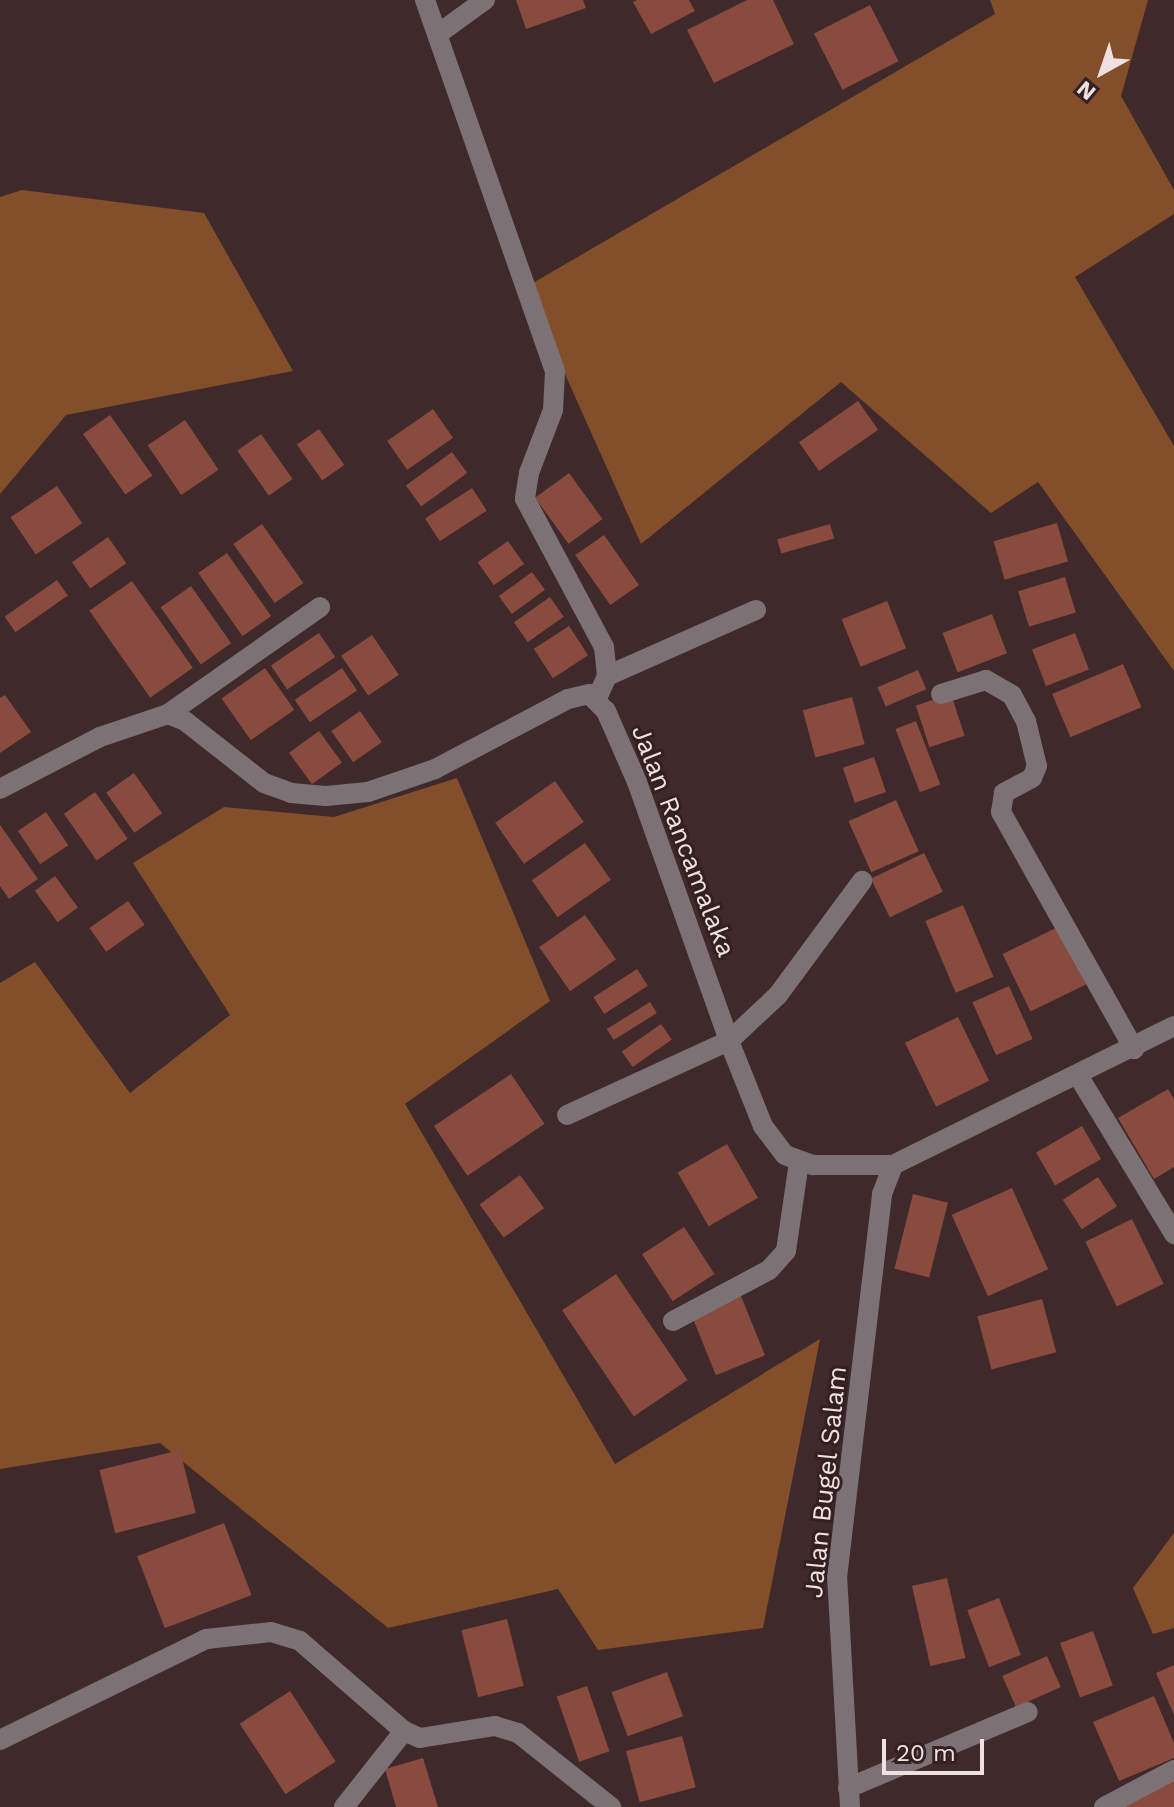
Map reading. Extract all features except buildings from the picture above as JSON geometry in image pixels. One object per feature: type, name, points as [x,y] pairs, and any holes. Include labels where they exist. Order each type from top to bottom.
[{"type":"street","points":[[168,714],[185,721],[264,783],[291,793],[326,796],[395,784],[435,769],[568,699],[589,694],[597,698],[607,676],[604,647],[525,499],[529,473],[553,410],[555,372],[425,0]]},
{"type":"street","points":[[438,34],[485,0]]},
{"type":"street","points":[[0,789],[100,737],[168,714],[320,607]]},
{"type":"street","points":[[607,676],[756,610]]},
{"type":"street","points":[[941,694],[986,680],[1012,695],[1026,721],[1037,766],[1032,778],[1004,793],[1001,812],[1134,1049]]},
{"type":"street","name":"Jalan Rancamalaka","points":[[597,698],[637,782],[729,1041],[763,1126],[785,1155],[806,1163]]},
{"type":"street","points":[[567,1115],[729,1041],[778,995],[862,881]]},
{"type":"street","points":[[673,1321],[769,1270],[786,1251],[806,1163],[884,1166],[1079,1077],[1174,1026]]},
{"type":"street","points":[[1079,1077],[1174,1234]]},
{"type":"street","name":"Jalan Bugel Salam","points":[[849,1798],[837,1578],[884,1166]]},
{"type":"street","points":[[0,1740],[194,1645],[240,1632],[283,1634],[300,1641],[404,1731],[420,1738],[495,1726],[518,1733],[611,1807]]},
{"type":"street","points":[[849,1798],[1028,1712]]},
{"type":"street","points":[[344,1807],[404,1731]]},
{"type":"street","points":[[1104,1807],[1174,1770]]},
{"type":"shaded area","points":[[990,0],[1148,0],[1121,96],[1174,190],[1174,214],[1075,277],[1174,446],[1174,671],[1038,482],[991,513],[841,382],[641,544],[526,287],[995,14]]},
{"type":"shaded area","points":[[22,190],[204,213],[293,371],[66,415],[0,494],[0,197]]},
{"type":"shaded area","points":[[457,778],[550,1001],[405,1104],[615,1464],[820,1339],[763,1628],[598,1650],[558,1589],[388,1628],[160,1443],[0,1469],[0,983],[35,962],[130,1093],[230,1015],[133,863],[224,807],[334,817]]},
{"type":"shaded area","points":[[1174,1533],[1174,1628],[1153,1634],[1133,1588]]}]
